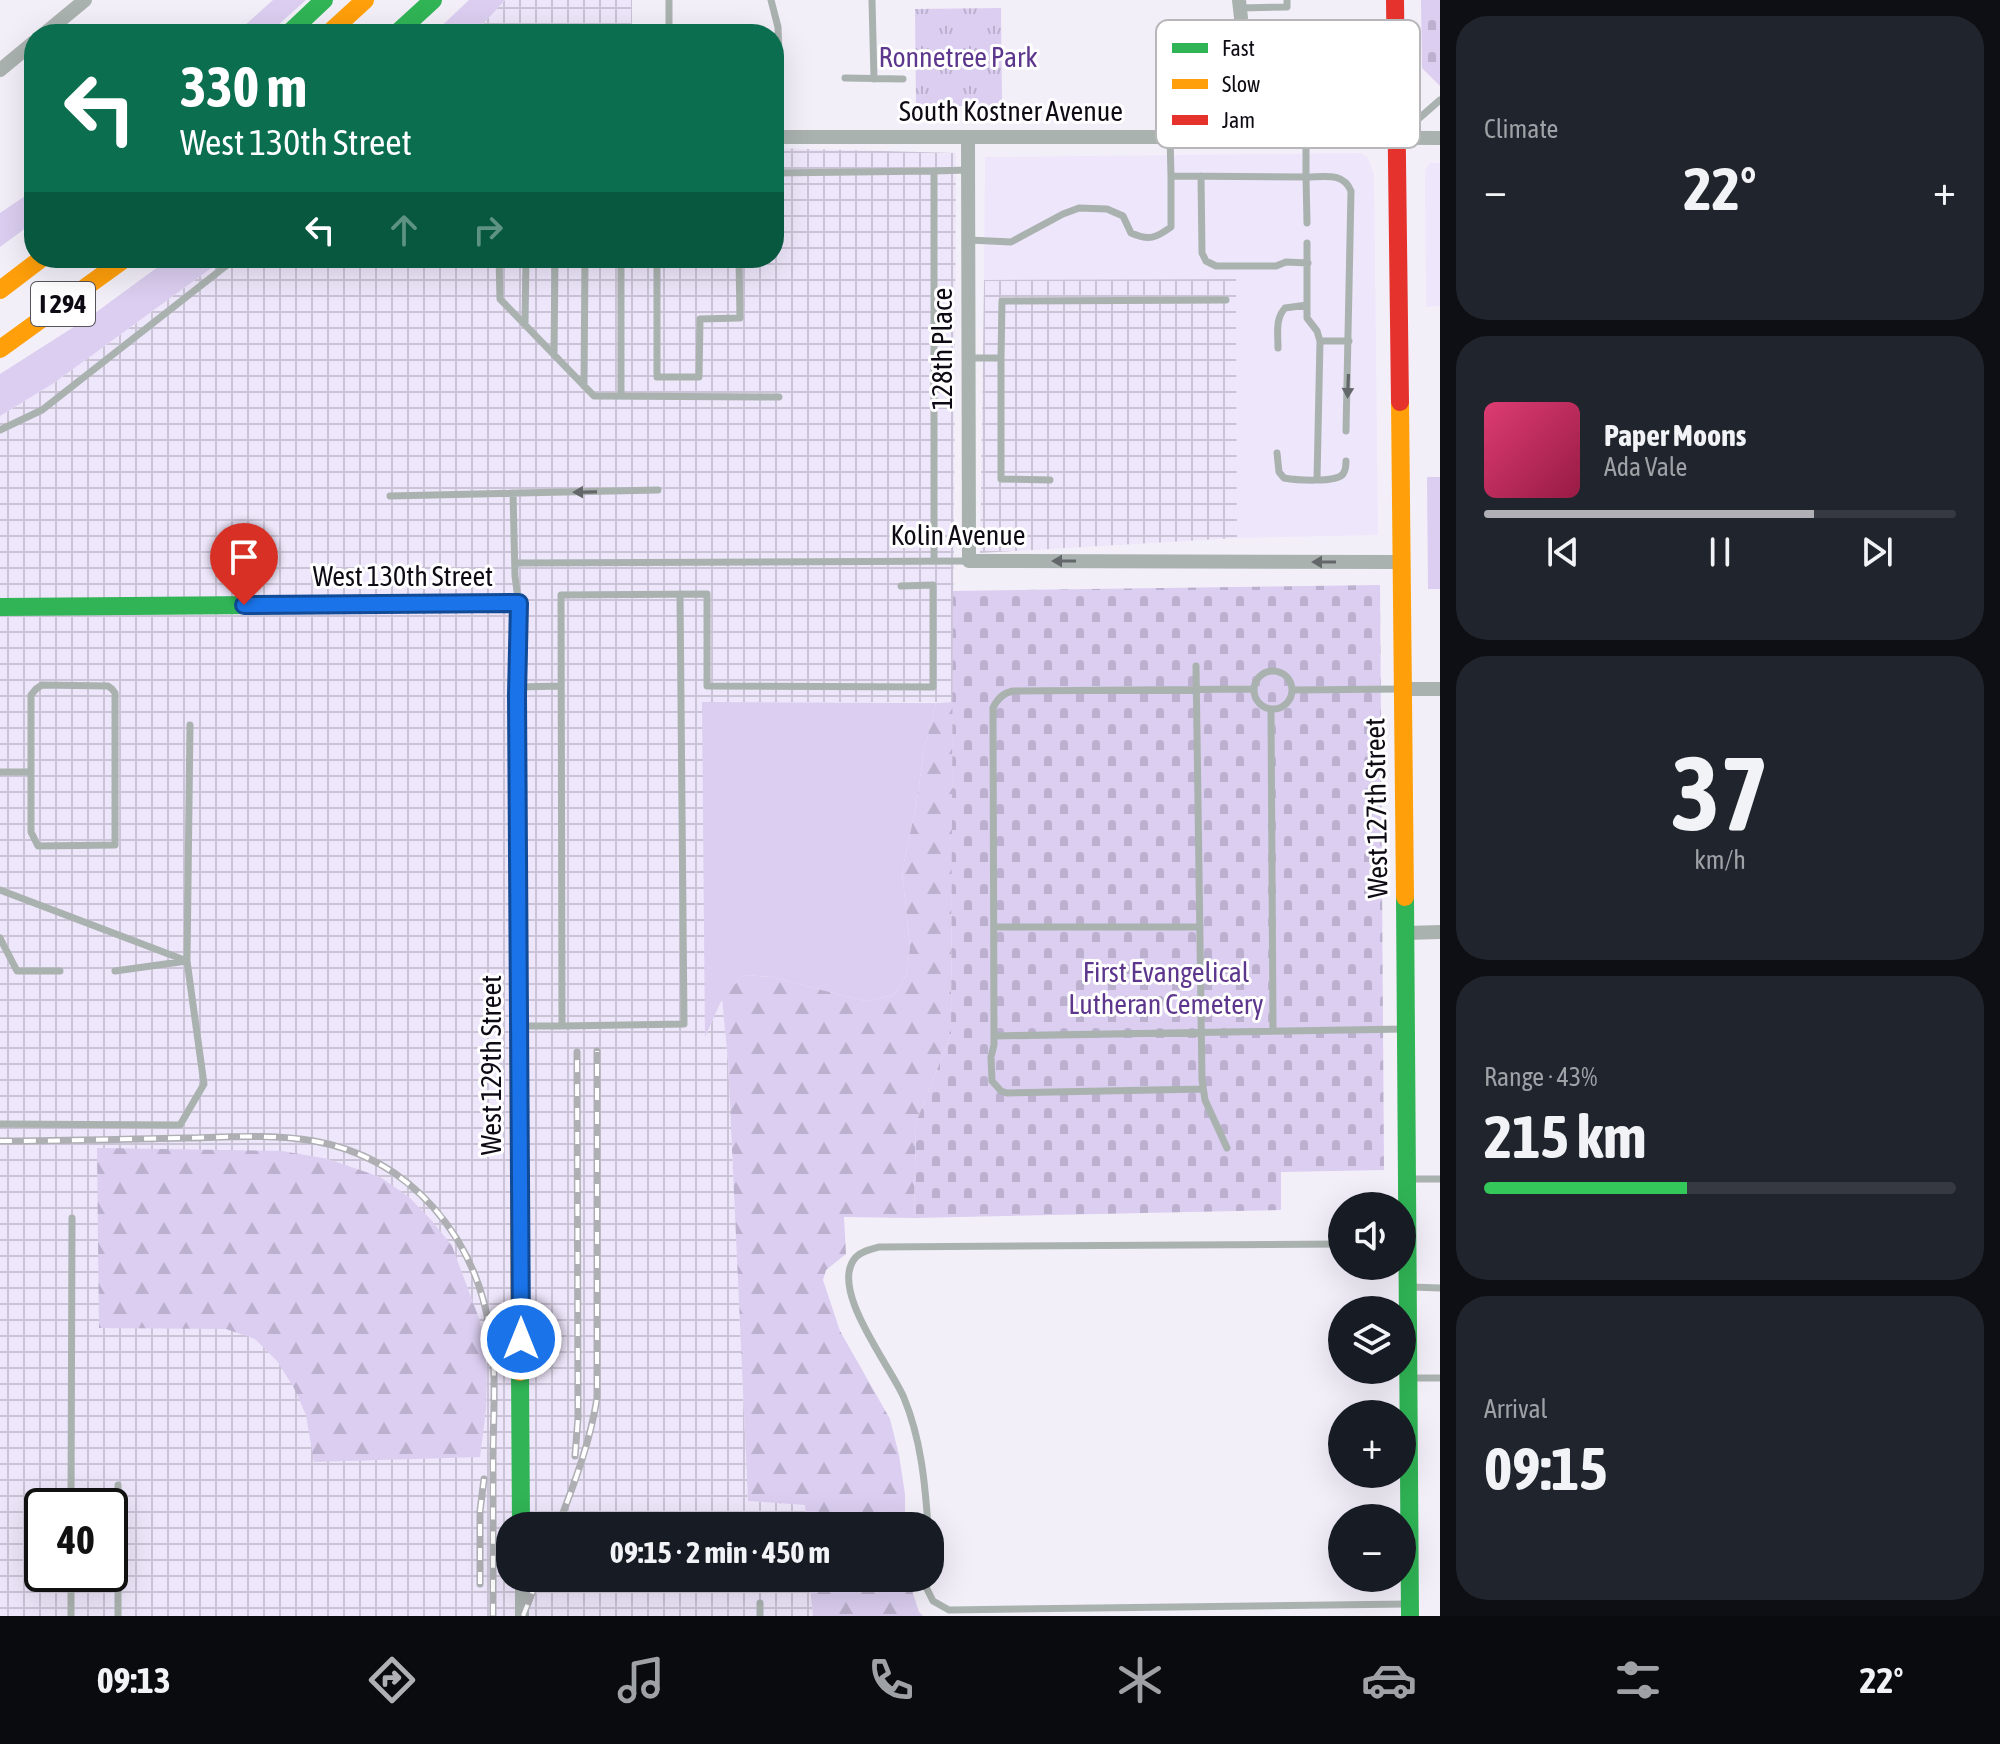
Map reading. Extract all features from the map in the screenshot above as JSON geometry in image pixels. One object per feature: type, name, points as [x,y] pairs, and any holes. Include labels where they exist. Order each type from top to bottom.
[{"type":"main road","points":[[299,24],[324,0]]},
{"type":"main road","points":[[339,24],[365,0]]},
{"type":"main road","points":[[407,24],[433,0]]},
{"type":"main road","name":"West 127th Street","points":[[1395,0],[1395,20]]},
{"type":"main road","name":"West 127th Street","points":[[1396,148],[1407,1192]]},
{"type":"main road","name":"I 294","points":[[0,290],[29,268]]},
{"type":"main road","name":"I 294","points":[[0,349],[112,268]]},
{"type":"main road","name":"West 130th Street","points":[[0,607],[519,603]]},
{"type":"main road","name":"West 129th Street","points":[[519,603],[521,1512]]},
{"type":"main road","name":"West 127th Street","points":[[1408,1280],[1409,1296]]},
{"type":"main road","name":"West 127th Street","points":[[1409,1384],[1410,1610]]},
{"type":"street","points":[[56,24],[85,0]]},
{"type":"street","points":[[0,70],[24,50]]},
{"type":"street","name":"South Kostner Avenue","points":[[784,137],[1156,137]]},
{"type":"street","name":"128th Place","points":[[968,137],[969,561]]},
{"type":"street","name":"South Kostner Avenue","points":[[1420,138],[1440,138]]},
{"type":"street","name":"Kolin Avenue","points":[[969,561],[1402,562]]},
{"type":"street","points":[[1403,689],[1440,689]]},
{"type":"street","points":[[1406,933],[1440,932]]},
{"type":"street","points":[[522,1592],[522,1616]]},
{"type":"lane","points":[[669,0],[669,24]]},
{"type":"lane","points":[[771,0],[777,24]]},
{"type":"lane","points":[[872,0],[874,79]]},
{"type":"lane","points":[[1239,4],[1287,7],[1287,0]]},
{"type":"lane","points":[[845,78],[903,79]]},
{"type":"lane","points":[[1420,118],[1440,100]]},
{"type":"lane","points":[[968,240],[1011,242],[1079,208],[1107,209],[1123,216],[1131,233],[1144,239],[1160,235],[1171,227],[1170,148]]},
{"type":"lane","points":[[1306,148],[1307,223]]},
{"type":"lane","points":[[784,173],[968,170]]},
{"type":"lane","points":[[934,171],[934,561]]},
{"type":"lane","points":[[1171,176],[1341,178],[1347,182],[1351,191],[1351,209],[1346,431]]},
{"type":"lane","points":[[1201,176],[1202,253],[1206,261],[1216,266],[1308,263]]},
{"type":"lane","points":[[1307,208],[1319,208]]},
{"type":"lane","points":[[1339,208],[1351,209]]},
{"type":"lane","points":[[1317,479],[1320,341],[1307,318],[1307,248],[1320,252]]},
{"type":"lane","points":[[1340,252],[1350,253]]},
{"type":"lane","points":[[0,430],[42,410],[223,268]]},
{"type":"lane","points":[[499,268],[500,299],[594,396],[779,397]]},
{"type":"lane","points":[[525,325],[526,268]]},
{"type":"lane","points":[[554,355],[555,268]]},
{"type":"lane","points":[[584,386],[585,268]]},
{"type":"lane","points":[[621,268],[621,396]]},
{"type":"lane","points":[[657,268],[657,377],[699,377],[700,319],[740,318],[739,268]]},
{"type":"lane","points":[[1308,289],[1320,289]]},
{"type":"lane","points":[[1340,289],[1350,290]]},
{"type":"lane","points":[[1050,480],[1001,479],[1002,301],[1226,300]]},
{"type":"lane","points":[[1278,348],[1278,318],[1281,312],[1285,308],[1307,305]]},
{"type":"lane","points":[[1320,341],[1349,341]]},
{"type":"lane","points":[[968,358],[1001,358]]},
{"type":"lane","points":[[1277,453],[1279,472],[1284,478],[1292,480],[1341,477],[1346,461]]},
{"type":"lane","points":[[390,496],[658,490]]},
{"type":"lane","points":[[513,493],[519,603]]},
{"type":"lane","name":"Kolin Avenue","points":[[515,563],[969,561]]},
{"type":"lane","points":[[562,1026],[561,595],[707,594],[707,686],[933,687],[933,585],[901,586]]},
{"type":"lane","points":[[519,1026],[684,1024],[680,594]]},
{"type":"lane","points":[[1196,666],[1203,1089],[1227,1148]]},
{"type":"lane","points":[[1276,672],[1287,678],[1292,690],[1285,705],[1271,709],[1257,700],[1254,689],[1263,674],[1276,672]]},
{"type":"lane","points":[[42,685],[108,686],[112,689],[115,693],[115,845],[38,846],[31,832],[30,772],[31,695],[36,689],[42,685]]},
{"type":"lane","points":[[517,687],[561,686]]},
{"type":"lane","points":[[1203,1089],[1007,1093],[992,1081],[993,708],[996,701],[1013,691],[1254,689]]},
{"type":"lane","points":[[1292,690],[1403,689]]},
{"type":"lane","points":[[1271,709],[1273,1030]]},
{"type":"lane","points":[[0,1124],[180,1125],[204,1084],[187,961],[190,725]]},
{"type":"lane","points":[[0,772],[30,772]]},
{"type":"lane","points":[[0,890],[187,961]]},
{"type":"lane","points":[[994,927],[1200,927]]},
{"type":"lane","points":[[0,938],[17,971],[60,971]]},
{"type":"lane","points":[[115,971],[187,961]]},
{"type":"lane","points":[[994,1036],[1407,1029]]},
{"type":"lane","points":[[1408,1179],[1440,1179]]},
{"type":"lane","points":[[71,1488],[72,1218]]},
{"type":"lane","points":[[927,1512],[922,1455],[904,1397],[863,1326],[849,1289],[852,1264],[865,1251],[879,1247],[1328,1244]]},
{"type":"lane","points":[[1409,1287],[1440,1288]]},
{"type":"lane","points":[[1416,1378],[1440,1378]]},
{"type":"lane","points":[[118,1485],[118,1616]]},
{"type":"lane","points":[[71,1592],[71,1616]]},
{"type":"lane","points":[[928,1592],[933,1601],[949,1610],[1410,1610]]},
{"type":"lane","points":[[760,1603],[760,1616]]},
{"type":"shaded area","points":[[505,0],[632,0],[632,24],[483,24]]},
{"type":"shaded area","points":[[784,148],[956,153],[953,702],[703,702],[706,1035],[722,998],[728,1061],[748,1501],[805,1505],[805,1512],[496,1512],[496,1592],[810,1592],[813,1616],[0,1616],[0,416],[54,383],[211,268],[784,268]]},
{"type":"shaded area","points":[[1361,153],[1368,158],[1374,175],[1378,535],[1237,538],[1236,279],[984,280],[985,157]]},
{"type":"shaded area","points":[[1429,163],[1440,163],[1440,306],[1426,307],[1425,171]]},
{"type":"shaded area","points":[[1236,279],[1237,538],[980,553],[984,280]]},
{"type":"green space","points":[[273,0],[306,0],[279,24],[246,24]]},
{"type":"green space","points":[[469,0],[505,0],[483,24],[444,24]]},
{"type":"green space","points":[[1421,0],[1440,0],[1440,86],[1422,68]]},
{"type":"green space","name":"Ronnetree Park","points":[[1001,8],[1002,106],[916,106],[915,9]]},
{"type":"green space","points":[[24,197],[24,229],[0,247],[0,213]]},
{"type":"green space","points":[[156,268],[211,268],[54,383],[0,416],[0,374],[91,316]]},
{"type":"green space","points":[[1427,477],[1440,477],[1440,589],[1428,589]]},
{"type":"green space","name":"First Evangelical Lutheran Cemetery","points":[[1380,585],[1384,1170],[1281,1172],[1281,1210],[914,1218],[916,1122],[951,1035],[953,591]]},
{"type":"green space","points":[[702,702],[936,703],[924,750],[902,871],[910,947],[906,976],[894,995],[865,1001],[771,977],[744,975],[722,999],[705,1037]]},
{"type":"green space","points":[[953,702],[951,1035],[916,1122],[914,1218],[844,1217],[846,1254],[826,1270],[823,1280],[840,1331],[890,1419],[899,1455],[905,1512],[805,1512],[805,1505],[748,1501],[728,1061],[722,998],[744,975],[771,977],[865,1001],[894,995],[906,976],[910,947],[902,871],[924,750],[936,703]]},
{"type":"green space","points":[[97,1148],[282,1151],[328,1159],[380,1177],[409,1197],[452,1246],[480,1321],[487,1369],[480,1457],[314,1462],[306,1415],[294,1388],[277,1361],[255,1339],[226,1329],[99,1328]]},
{"type":"green space","points":[[810,1592],[913,1592],[923,1616],[813,1616]]},
{"type":"railway","points":[[563,1512],[586,1447],[597,1398],[597,1051]]},
{"type":"railway","points":[[575,1456],[578,1418],[577,1052]]},
{"type":"railway","points":[[0,1141],[251,1136],[314,1141],[349,1150],[380,1165],[409,1184],[433,1207],[454,1234],[470,1264],[490,1332],[494,1379],[493,1616]]},
{"type":"railway","points":[[480,1584],[480,1511],[484,1479]]},
{"type":"railway","points":[[523,1616],[532,1592]]},
{"type":"traffic: fast","points":[[299,24],[324,0]]},
{"type":"traffic: fast","points":[[407,24],[433,0]]},
{"type":"traffic: fast","points":[[0,607],[519,603],[518,669]]},
{"type":"traffic: fast","points":[[1405,897],[1410,1616]]},
{"type":"traffic: fast","points":[[520,1372],[521,1512]]},
{"type":"traffic: slow","points":[[339,24],[365,0]]},
{"type":"traffic: slow","points":[[0,290],[29,268]]},
{"type":"traffic: slow","points":[[0,349],[112,268]]},
{"type":"traffic: slow","points":[[1400,402],[1405,897]]},
{"type":"traffic: slow","points":[[518,946],[520,1372]]},
{"type":"traffic: jam","points":[[1395,0],[1395,20]]},
{"type":"traffic: jam","points":[[1397,148],[1400,402]]},
{"type":"traffic: jam","points":[[518,669],[518,946]]},
{"type":"route","points":[[244,605],[519,603],[521,1339]]}]
